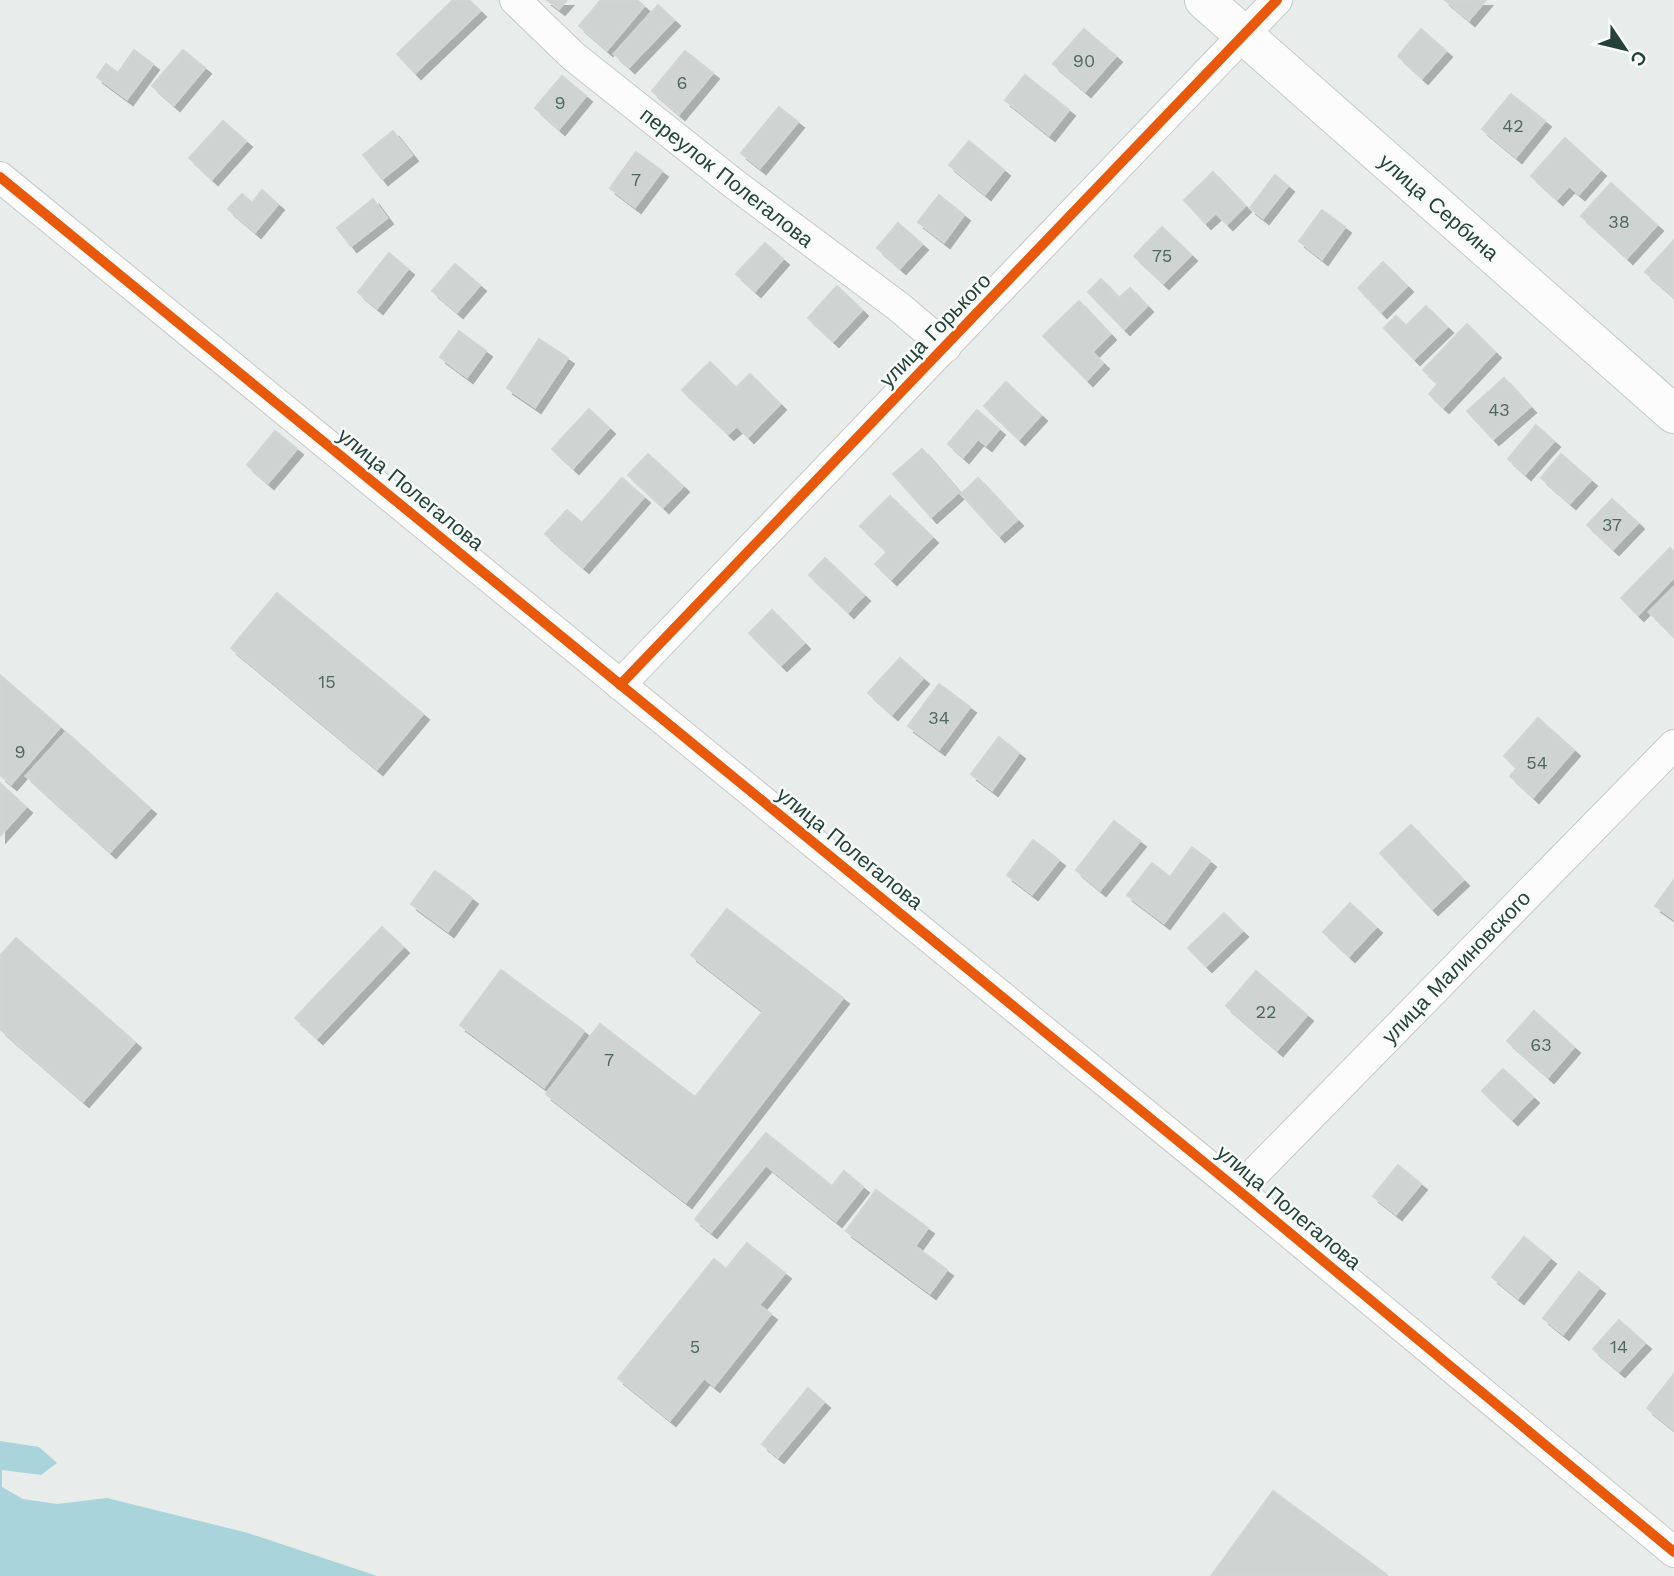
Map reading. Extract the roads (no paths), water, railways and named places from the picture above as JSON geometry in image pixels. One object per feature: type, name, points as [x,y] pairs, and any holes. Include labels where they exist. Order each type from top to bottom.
[{"type":"street","name":"переулок Полегалова","points":[[515,0],[573,56],[946,346]]},
{"type":"street","name":"улица Сербина","points":[[1203,0],[1674,414]]},
{"type":"street","name":"улица Горького","points":[[620,685],[1277,0]]},
{"type":"street","name":"улица Полегалова","points":[[0,177],[1238,1189],[1674,1552]]},
{"type":"street","name":"улица Малиновского","points":[[1238,1189],[1674,745]]},
{"type":"water","points":[[0,1441],[39,1447],[57,1463],[41,1475],[2,1470],[2,1487],[23,1499],[57,1504],[107,1498],[248,1533],[377,1576],[0,1576]]}]
